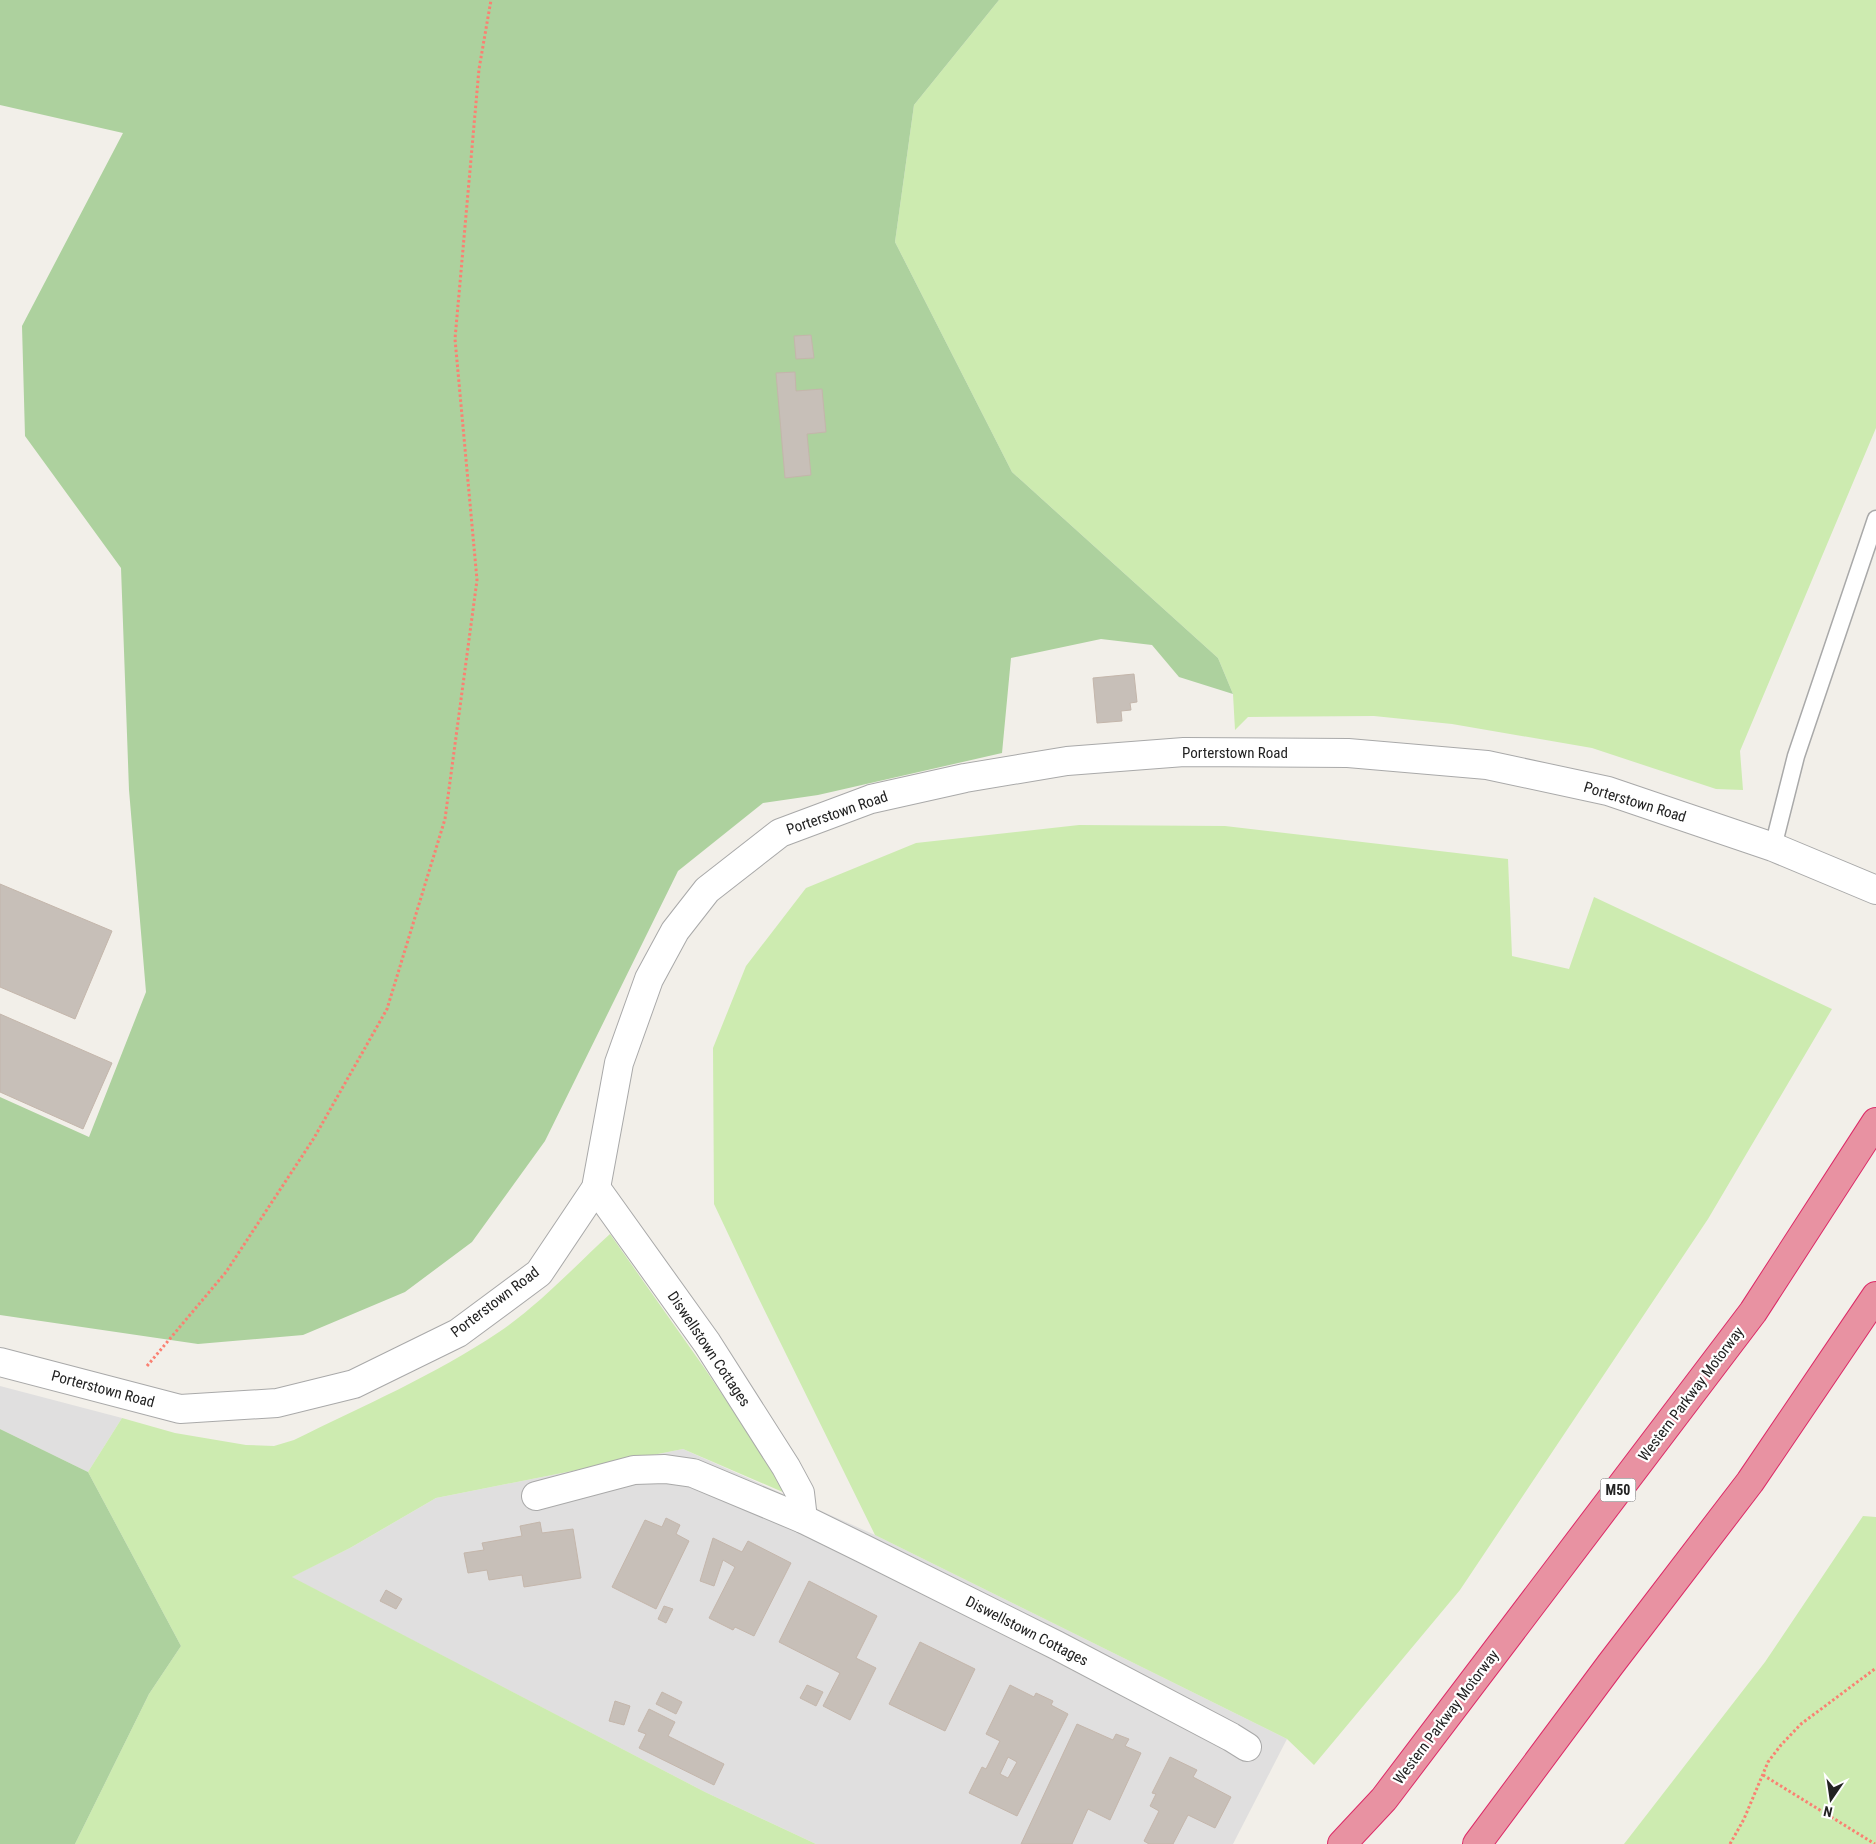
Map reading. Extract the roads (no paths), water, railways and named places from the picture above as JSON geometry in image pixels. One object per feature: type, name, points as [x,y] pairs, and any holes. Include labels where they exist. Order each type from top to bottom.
[{"type":"highway","name":"Western Parkway Motorway","points":[[1342,1844],[1384,1799],[1753,1312],[1876,1122]]},
{"type":"highway","points":[[1477,1844],[1610,1665],[1750,1482],[1876,1296]]},
{"type":"street","name":"Porterstown Road","points":[[0,1362],[180,1408],[277,1403],[354,1384],[458,1333],[539,1272],[596,1188],[619,1063],[649,979],[675,931],[707,890],[780,833],[870,799],[965,778],[1068,761],[1184,752],[1348,753],[1488,766],[1608,791],[1773,847],[1876,890]]},
{"type":"street","name":"Diswellstown Cottages","points":[[596,1188],[707,1343],[780,1459],[800,1493],[803,1519]]},
{"type":"street","name":"Diswellstown Cottages","points":[[536,1496],[634,1470],[665,1469],[693,1473],[803,1519],[1065,1650],[1231,1736],[1247,1748]]},
{"type":"lane","points":[[1773,847],[1796,756],[1876,519]]}]
